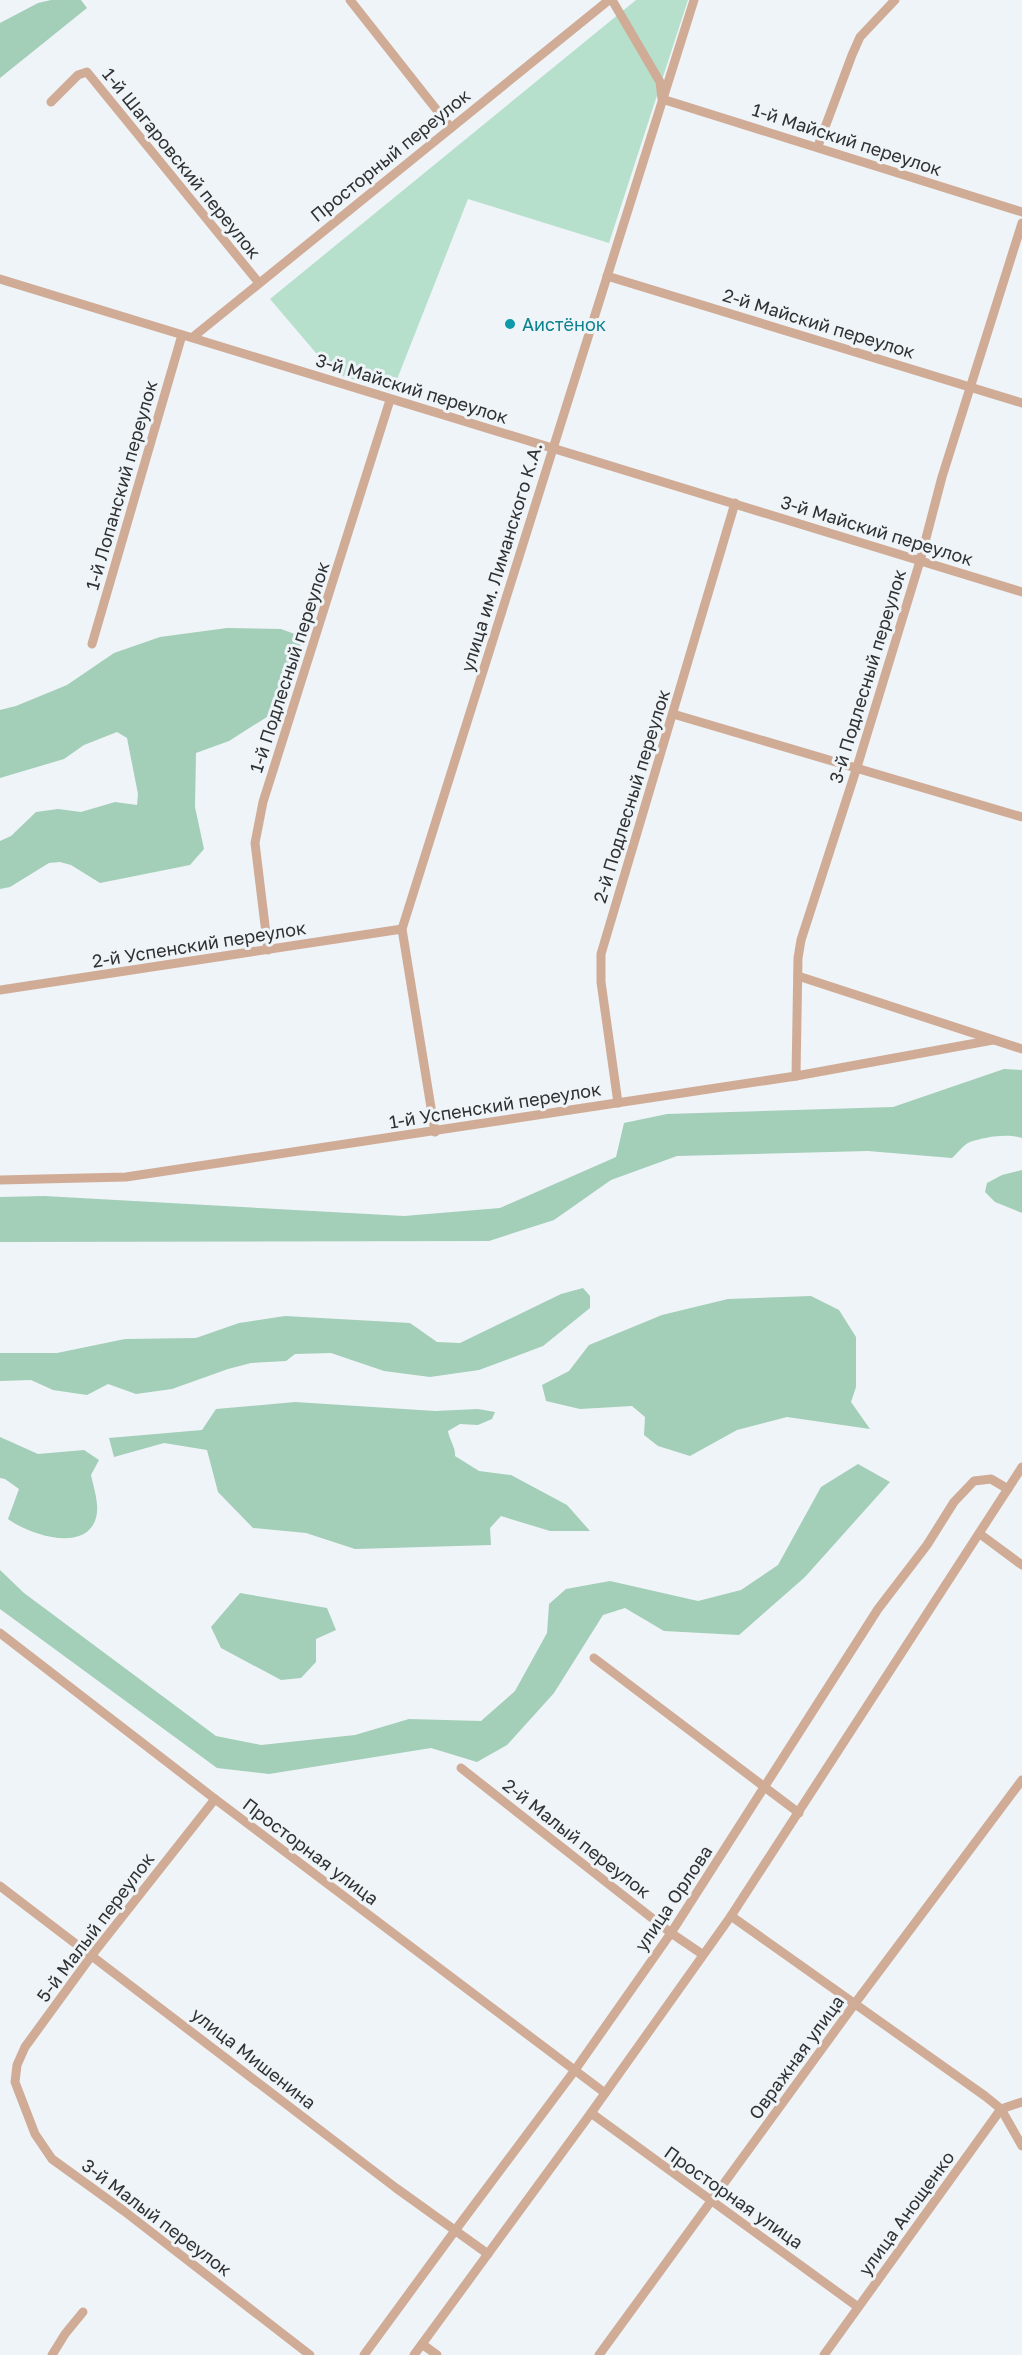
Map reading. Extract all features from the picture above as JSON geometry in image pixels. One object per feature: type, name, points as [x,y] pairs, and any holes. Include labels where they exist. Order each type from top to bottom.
[{"type":"street","points":[[350,0],[451,128]]},
{"type":"street","points":[[611,0],[660,82],[662,99]]},
{"type":"street","name":"Просторный переулок","points":[[193,337],[611,0]]},
{"type":"street","name":"улица им. Лиманского К.А.","points":[[435,1132],[402,929],[694,0]]},
{"type":"street","points":[[818,146],[860,37],[895,0]]},
{"type":"street","name":"1-й Шагаровский переулок","points":[[51,102],[78,75],[87,72],[259,283]]},
{"type":"street","name":"1-й Майский переулок","points":[[662,99],[818,146],[1022,212]]},
{"type":"street","name":"3-й Подлесный переулок","points":[[796,1076],[801,940],[857,766],[920,561],[942,477],[1022,223]]},
{"type":"street","name":"2-й Майский переулок","points":[[607,276],[1022,403]]},
{"type":"street","name":"3-й Майский переулок","points":[[0,279],[1022,592]]},
{"type":"street","name":"1-й Лопанский переулок","points":[[92,644],[182,334]]},
{"type":"street","name":"1-й Подлесный переулок","points":[[268,950],[255,843],[263,802],[390,400]]},
{"type":"street","name":"2-й Подлесный переулок","points":[[618,1103],[601,982],[601,954],[735,503]]},
{"type":"street","points":[[674,714],[857,766],[1022,817]]},
{"type":"street","name":"2-й Успенский переулок","points":[[0,990],[402,929]]},
{"type":"street","name":"1-й Успенский переулок","points":[[798,976],[1022,1049]]},
{"type":"street","name":"1-й Успенский переулок","points":[[0,1180],[126,1177],[796,1076],[993,1040]]},
{"type":"street","points":[[414,2355],[591,2113],[731,1916],[1022,1467]]},
{"type":"street","name":"улица Орлова","points":[[364,2355],[575,2070],[671,1933],[878,1610],[927,1545],[954,1502],[974,1481],[991,1479],[1008,1489]]},
{"type":"street","points":[[980,1534],[1022,1565]]},
{"type":"street","name":"Просторная улица","points":[[0,1632],[215,1799],[605,2093]]},
{"type":"street","points":[[594,1658],[799,1813]]},
{"type":"street","name":"2-й Малый переулок","points":[[461,1768],[671,1933],[702,1954]]},
{"type":"street","name":"Овражная улица","points":[[600,2355],[856,2002],[1022,1780]]},
{"type":"street","name":"5-й Малый переулок","points":[[15,2082],[17,2065],[25,2047],[92,1954],[215,1799]]},
{"type":"street","name":"улица Мишенина","points":[[0,1886],[454,2232],[488,2254]]},
{"type":"street","points":[[731,1916],[856,2002],[1001,2109],[1022,2146]]},
{"type":"street","name":"3-й Малый переулок","points":[[15,2082],[35,2134],[52,2159],[124,2211],[310,2355]]},
{"type":"street","points":[[1001,2109],[1022,2102]]},
{"type":"street","name":"улица Анощенко","points":[[824,2355],[1001,2109]]},
{"type":"street","name":"Просторная улица","points":[[591,2113],[858,2307]]},
{"type":"street","points":[[52,2355],[83,2312]]},
{"type":"street","points":[[422,2344],[437,2355]]},
{"type":"green space","points":[[51,0],[81,0],[87,8],[0,78],[0,23],[38,3]]},
{"type":"green space","points":[[636,0],[688,0],[609,243],[468,199],[392,392],[333,373],[270,299]]},
{"type":"green space","points":[[227,628],[281,629],[303,637],[281,708],[229,741],[196,753],[195,807],[204,849],[190,865],[100,883],[71,865],[60,862],[49,863],[10,887],[0,889],[0,841],[11,836],[36,812],[58,809],[81,812],[115,802],[137,805],[138,794],[127,738],[117,732],[84,745],[64,759],[0,778],[0,710],[16,706],[67,685],[114,653],[160,637]]},
{"type":"green space","points":[[1004,1069],[1022,1070],[1022,1138],[1003,1136],[976,1140],[965,1145],[952,1158],[868,1151],[677,1156],[611,1180],[554,1220],[489,1241],[0,1242],[0,1197],[44,1196],[404,1216],[500,1208],[616,1157],[624,1123],[667,1114],[893,1107]]},
{"type":"green space","points":[[1022,1170],[1022,1213],[995,1202],[985,1192],[987,1183],[1002,1175]]},
{"type":"green space","points":[[583,1288],[590,1296],[590,1308],[543,1346],[479,1370],[430,1377],[384,1371],[331,1353],[295,1354],[286,1361],[251,1363],[172,1389],[136,1394],[108,1384],[87,1395],[53,1390],[31,1380],[0,1381],[0,1353],[57,1353],[125,1339],[196,1338],[239,1323],[285,1316],[410,1323],[437,1342],[460,1343],[561,1294]]},
{"type":"green space","points":[[811,1296],[839,1310],[856,1337],[856,1387],[851,1402],[870,1429],[787,1417],[737,1430],[690,1456],[658,1446],[644,1435],[645,1417],[632,1406],[580,1409],[546,1401],[542,1385],[569,1371],[589,1345],[662,1315],[728,1299]]},
{"type":"green space","points":[[295,1402],[435,1411],[478,1409],[495,1412],[492,1419],[478,1425],[460,1424],[448,1431],[455,1456],[479,1471],[511,1475],[567,1505],[590,1531],[550,1531],[501,1516],[490,1528],[491,1545],[355,1549],[306,1533],[253,1528],[218,1492],[207,1450],[164,1443],[114,1457],[109,1438],[202,1430],[216,1409]]},
{"type":"green space","points":[[0,1437],[38,1454],[84,1450],[99,1460],[91,1475],[96,1500],[96,1519],[86,1533],[76,1537],[52,1537],[27,1530],[8,1519],[19,1489],[0,1478]]},
{"type":"green space","points":[[858,1464],[890,1482],[805,1577],[739,1635],[664,1631],[625,1608],[603,1615],[554,1693],[507,1745],[477,1762],[431,1748],[269,1774],[217,1768],[0,1609],[0,1570],[24,1593],[216,1736],[261,1745],[355,1735],[409,1719],[481,1721],[515,1691],[547,1633],[549,1604],[566,1589],[610,1581],[698,1601],[741,1590],[778,1565],[821,1487]]},
{"type":"green space","points":[[240,1593],[327,1608],[336,1630],[316,1639],[316,1662],[301,1678],[281,1680],[221,1648],[211,1627]]},
{"type":"place","name":"Аистёнок","points":[[510,324]]}]
